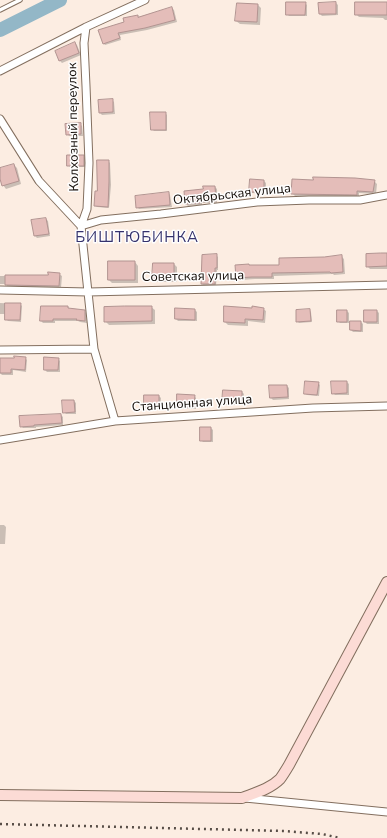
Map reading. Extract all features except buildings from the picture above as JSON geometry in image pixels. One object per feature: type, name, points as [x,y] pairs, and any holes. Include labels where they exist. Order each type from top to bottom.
[{"type":"street","points":[[0,71],[86,26],[145,0]]},
{"type":"street","name":"Колхозный переулок","points":[[81,226],[87,209],[88,178],[84,43],[86,26]]},
{"type":"street","points":[[0,119],[39,181],[81,226],[94,349],[115,421]]},
{"type":"street","name":"Октябрьская улица","points":[[81,226],[101,220],[257,202],[360,200],[387,195]]},
{"type":"street","name":"Советская улица","points":[[0,290],[88,292],[387,284]]},
{"type":"street","points":[[0,350],[94,349]]},
{"type":"street","name":"Станционная улица","points":[[0,440],[115,421],[313,408],[387,406]]},
{"type":"street","points":[[242,798],[273,784],[280,778],[289,765],[387,582]]},
{"type":"street","points":[[0,795],[242,798],[387,812]]},
{"type":"lane","points":[[0,10],[20,0]]},
{"type":"waterway","points":[[0,30],[60,0]]},
{"type":"railway","points":[[0,824],[284,831],[322,834],[340,838]]},
{"type":"district","name":"БИШТЮБИНКА","points":[[137,238]]}]
